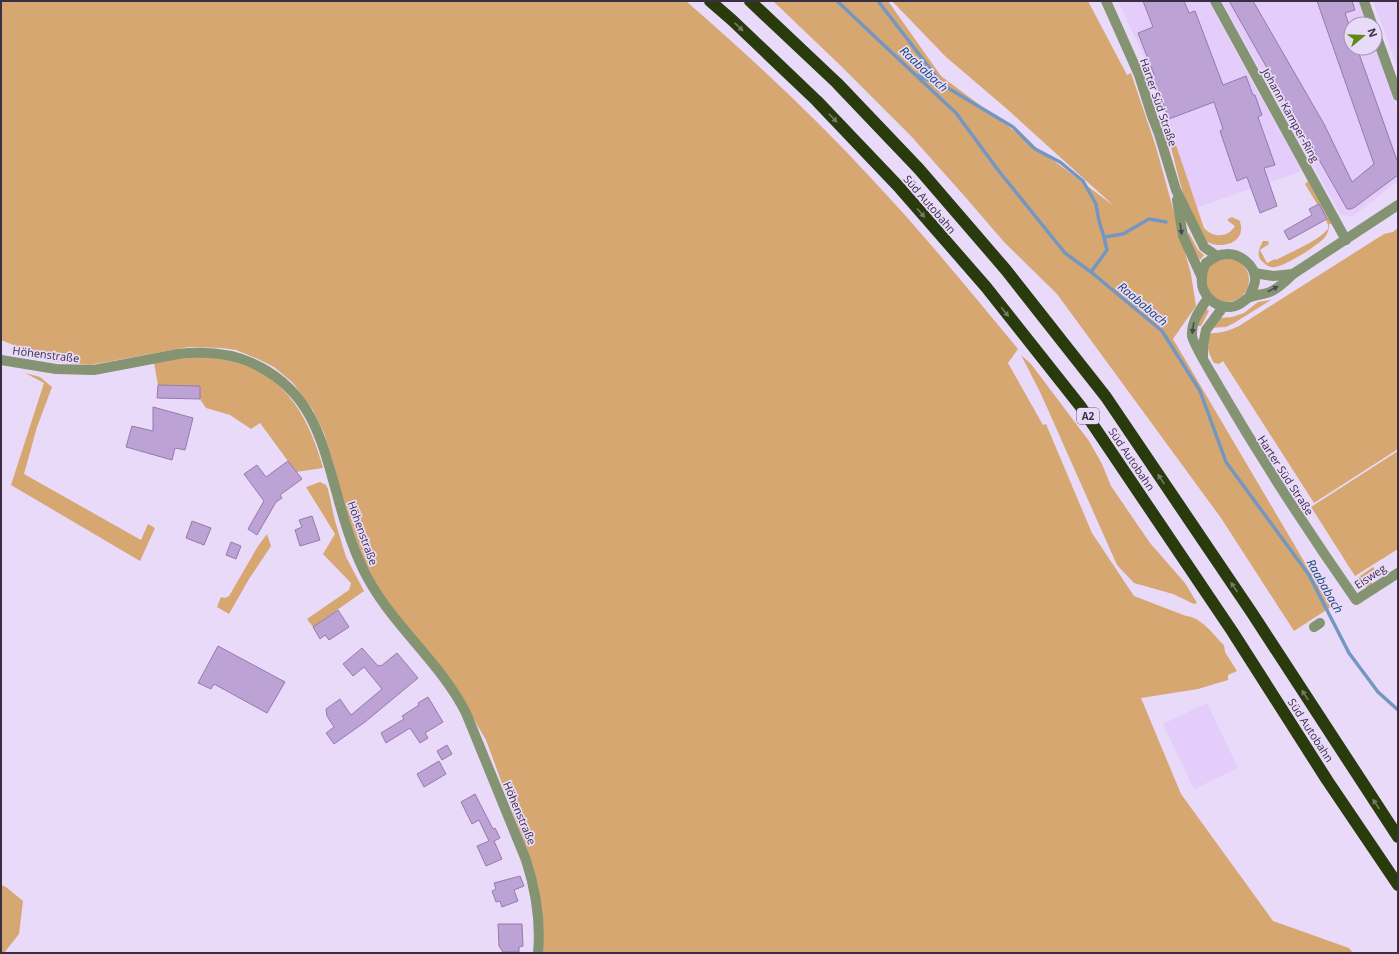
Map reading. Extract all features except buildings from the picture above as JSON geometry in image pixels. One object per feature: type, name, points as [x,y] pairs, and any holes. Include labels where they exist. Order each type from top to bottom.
[{"type":"highway","name":"Süd Autobahn","points":[[710,1],[817,101],[898,186],[986,287],[1081,406],[1232,631],[1323,773],[1398,885]]},
{"type":"highway","name":"Süd Autobahn","points":[[750,1],[837,83],[919,169],[1006,270],[1101,391],[1252,613],[1398,837]]},
{"type":"street","name":"Harter Süd Straße","points":[[1106,1],[1139,75],[1176,190],[1204,247],[1217,256]]},
{"type":"street","name":"Johann Kamper-Ring","points":[[1215,1],[1346,240]]},
{"type":"street","points":[[1364,1],[1369,16]]},
{"type":"street","points":[[1383,54],[1398,96]]},
{"type":"street","name":"Harter Süd Straße","points":[[1176,190],[1182,236],[1202,278],[1202,288],[1208,298],[1195,316],[1192,337],[1203,359],[1250,440],[1319,547],[1356,600]]},
{"type":"street","points":[[1249,297],[1271,292],[1293,274],[1398,205]]},
{"type":"street","points":[[1202,278],[1206,263],[1217,256],[1226,254],[1242,258],[1249,264],[1254,273],[1255,280],[1249,297],[1242,304],[1231,307],[1223,307],[1214,303],[1208,298]]},
{"type":"street","points":[[1254,273],[1273,276],[1293,274]]},
{"type":"street","points":[[1203,359],[1203,345],[1206,330],[1223,307]]},
{"type":"street","name":"Höhenstraße","points":[[1,360],[56,369],[94,370],[191,352],[216,353],[242,358],[269,371],[298,396],[320,435],[351,539],[371,585],[447,683],[460,701],[466,713],[526,860],[534,885],[538,909],[538,953]]},
{"type":"street","name":"Eisweg","points":[[1356,600],[1398,573]]},
{"type":"shaded area","points":[[1,1],[686,1],[781,87],[848,154],[927,240],[1018,349],[1008,363],[1043,425],[1046,424],[1092,533],[1134,596],[1192,617],[1202,623],[1224,645],[1225,652],[1237,671],[1228,675],[1228,680],[1198,689],[1141,698],[1181,794],[1273,921],[1349,948],[1353,953],[541,953],[530,859],[486,740],[463,701],[373,585],[346,519],[334,465],[324,433],[313,410],[293,383],[274,367],[236,350],[189,347],[90,365],[53,361],[1,340]]},
{"type":"shaded area","points":[[773,1],[888,1],[941,76],[1114,206],[1007,109],[946,57],[892,1],[1088,1],[1127,75],[1131,73],[1156,147],[1191,274],[1196,306],[1173,339],[1331,607],[1294,631],[1221,518],[1057,294],[1004,242],[911,136]]},
{"type":"shaded area","points":[[1118,1],[1208,1],[1302,171],[1193,209],[1167,122],[1145,59]]},
{"type":"shaded area","points":[[1222,1],[1359,1],[1364,16],[1343,16],[1343,56],[1379,56],[1398,111],[1398,181],[1352,217],[1340,214]]},
{"type":"shaded area","points":[[1373,1],[1398,1],[1398,70],[1383,28],[1383,16],[1379,16]]},
{"type":"shaded area","points":[[1169,140],[1172,144],[1176,145],[1204,228],[1212,234],[1224,235],[1235,226],[1228,221],[1228,219],[1232,217],[1240,221],[1241,229],[1236,240],[1224,245],[1218,245],[1206,241],[1202,237],[1186,203]]},
{"type":"shaded area","points":[[1308,181],[1330,221],[1331,224],[1329,224],[1327,235],[1295,259],[1274,267],[1266,265],[1261,261],[1259,256],[1259,250],[1263,241],[1268,241],[1269,244],[1260,250],[1267,263],[1311,242],[1328,229],[1327,218],[1305,184]]},
{"type":"shaded area","points":[[1398,228],[1398,449],[1314,503],[1223,361],[1219,364],[1214,363],[1208,348],[1207,333],[1223,332],[1239,326],[1384,234],[1393,232]]},
{"type":"shaded area","points":[[1189,233],[1198,250],[1204,255],[1200,260],[1192,247],[1187,234]]},
{"type":"shaded area","points":[[1227,258],[1239,262],[1245,268],[1249,280],[1245,292],[1239,298],[1227,302],[1215,298],[1209,292],[1205,280],[1209,268],[1215,262]]},
{"type":"shaded area","points":[[1271,300],[1226,327],[1209,328],[1219,318],[1232,317],[1244,313],[1258,302]]},
{"type":"shaded area","points":[[1204,307],[1209,311],[1201,326],[1197,326]]},
{"type":"shaded area","points":[[1021,355],[1031,364],[1089,441],[1102,464],[1111,486],[1150,543],[1185,583],[1197,603],[1194,604],[1173,594],[1134,583],[1117,565],[1041,394]]},
{"type":"shaded area","points":[[211,356],[244,365],[260,372],[286,393],[305,420],[323,468],[296,472],[260,423],[251,429],[230,415],[206,408],[200,399],[200,386],[158,385],[154,363],[165,360]]},
{"type":"shaded area","points":[[25,373],[40,377],[52,387],[37,427],[24,474],[141,540],[148,524],[155,528],[140,561],[11,485],[44,383]]},
{"type":"shaded area","points":[[1398,451],[1398,549],[1355,576],[1311,507]]},
{"type":"shaded area","points":[[320,482],[326,485],[328,489],[335,521],[346,557],[364,591],[313,627],[307,619],[349,590],[351,583],[323,554],[335,534],[306,487]]},
{"type":"shaded area","points":[[267,534],[271,546],[249,579],[229,614],[217,607],[221,597],[225,598],[229,596],[258,546]]},
{"type":"shaded area","points":[[1373,567],[1376,571],[1367,576],[1372,584],[1368,587],[1363,586],[1357,578]]},
{"type":"shaded area","points":[[1207,703],[1238,768],[1194,789],[1163,724]]},
{"type":"shaded area","points":[[1,885],[6,887],[23,901],[19,934],[4,953],[1,953]]},
{"type":"waterway","name":"Raababach","points":[[837,1],[956,113],[998,170],[1065,253],[1091,272],[1162,331],[1200,391],[1226,462],[1309,575],[1349,653],[1378,692],[1398,710]]},
{"type":"waterway","points":[[878,1],[942,84]]},
{"type":"waterway","points":[[918,76],[943,85],[1013,127],[1035,149],[1060,162],[1083,181],[1096,204],[1104,237]]},
{"type":"waterway","points":[[1091,272],[1107,250],[1104,237],[1123,234],[1149,219],[1166,222]]}]
